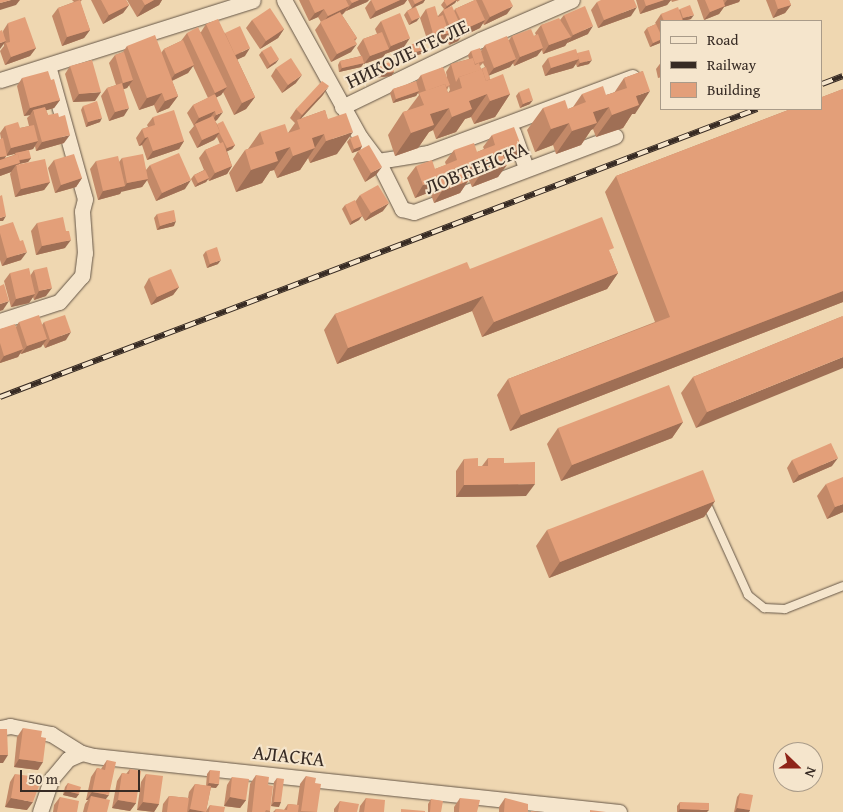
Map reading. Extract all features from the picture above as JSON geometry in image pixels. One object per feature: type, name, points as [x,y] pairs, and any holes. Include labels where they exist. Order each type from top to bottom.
[{"type":"street","points":[[0,80],[48,66],[227,4],[254,0]]},
{"type":"street","name":"ЛОВЋЕНСКА","points":[[284,0],[342,107],[372,156],[378,161],[402,209],[414,212],[526,168],[615,136]]},
{"type":"street","name":"НИКОЛЕ ТЕСЛЕ","points":[[342,107],[480,40],[572,0]]},
{"type":"street","points":[[0,321],[63,300],[82,276],[84,266],[82,211],[85,199],[48,66]]},
{"type":"street","name":"ЛОВЋЕНСКА","points":[[378,161],[428,153],[632,77]]},
{"type":"street","points":[[510,121],[526,168]]},
{"type":"street","name":"АЛАСКА","points":[[0,728],[10,726],[51,734],[82,753],[491,805],[619,812]]},
{"type":"street","points":[[40,812],[52,778],[68,759],[82,753]]},
{"type":"lane","points":[[702,493],[748,595],[764,608],[784,609],[843,586]]},
{"type":"building","points":[[0,0],[11,0],[0,3]]},
{"type":"building","points":[[80,0],[90,30],[67,37],[58,8]]},
{"type":"building","points":[[101,0],[126,0],[129,5],[109,15]]},
{"type":"building","points":[[142,0],[154,0],[145,5]]},
{"type":"building","points":[[309,0],[346,0],[349,6],[328,16],[324,9],[315,13]]},
{"type":"building","points":[[371,0],[400,0],[376,11]]},
{"type":"building","points":[[413,0],[423,0],[415,4]]},
{"type":"building","points":[[445,0],[456,0],[447,6]]},
{"type":"building","points":[[475,0],[485,20],[465,29],[455,9]]},
{"type":"building","points":[[482,0],[510,0],[513,6],[490,17]]},
{"type":"building","points":[[601,0],[634,0],[637,7],[604,20],[597,2]]},
{"type":"building","points":[[644,0],[664,0],[646,6]]},
{"type":"building","points":[[705,0],[723,0],[725,6],[710,12]]},
{"type":"building","points":[[775,0],[789,0],[791,5],[778,9]]},
{"type":"building","points":[[690,5],[694,15],[683,18],[680,9]]},
{"type":"building","points":[[435,6],[438,17],[443,15],[449,33],[434,37],[426,9]]},
{"type":"building","points":[[452,6],[464,33],[454,37],[443,10]]},
{"type":"building","points":[[585,6],[593,26],[573,35],[564,15]]},
{"type":"building","points":[[416,7],[420,17],[412,21],[407,11]]},
{"type":"building","points":[[678,7],[683,20],[664,20],[661,14]]},
{"type":"building","points":[[270,8],[284,29],[266,41],[252,20]]},
{"type":"building","points":[[340,12],[357,38],[354,39],[357,44],[337,54],[320,22]]},
{"type":"building","points":[[400,13],[410,38],[391,46],[381,21]]},
{"type":"building","points":[[25,17],[36,48],[11,57],[6,43],[10,42],[8,23]]},
{"type":"building","points":[[559,18],[571,37],[549,45],[541,25]]},
{"type":"building","points":[[218,19],[255,97],[242,103],[206,24]]},
{"type":"building","points":[[656,24],[660,33],[660,40],[653,43],[647,28]]},
{"type":"building","points":[[240,26],[250,48],[235,55],[225,33]]},
{"type":"building","points":[[198,27],[227,87],[215,93],[187,33]]},
{"type":"building","points":[[531,29],[534,36],[538,34],[543,48],[520,57],[512,36]]},
{"type":"building","points":[[2,30],[6,41],[0,43],[0,31]]},
{"type":"building","points":[[382,32],[389,49],[370,56],[363,39]]},
{"type":"building","points":[[155,35],[178,96],[165,101],[162,93],[147,98],[127,46]]},
{"type":"building","points":[[507,36],[516,59],[494,68],[485,45]]},
{"type":"building","points":[[183,40],[194,65],[175,74],[164,49]]},
{"type":"building","points":[[422,42],[424,50],[410,53],[408,45]]},
{"type":"building","points":[[271,46],[279,59],[270,65],[262,51]]},
{"type":"building","points":[[480,48],[484,61],[475,64],[471,51]]},
{"type":"building","points":[[576,49],[579,59],[551,68],[548,58]]},
{"type":"building","points":[[589,50],[592,60],[580,63],[577,53]]},
{"type":"building","points":[[124,52],[133,80],[123,83],[115,55]]},
{"type":"building","points":[[362,56],[364,63],[342,68],[340,61]]},
{"type":"building","points":[[291,58],[302,75],[288,85],[276,68]]},
{"type":"building","points":[[473,58],[475,65],[479,63],[481,70],[459,77],[456,82],[451,64]]},
{"type":"building","points":[[92,60],[101,92],[79,94],[70,66]]},
{"type":"building","points":[[392,62],[394,72],[376,74],[375,65]]},
{"type":"building","points":[[443,67],[450,85],[446,87],[445,84],[426,91],[421,75]]},
{"type":"building","points":[[486,67],[490,79],[486,81],[481,69]]},
{"type":"building","points":[[482,69],[486,81],[503,74],[510,94],[490,101],[487,94],[469,101],[472,109],[452,117],[449,108],[430,114],[434,125],[411,133],[403,112],[424,105],[419,93],[445,84],[448,93],[462,88],[459,77]]},
{"type":"building","points":[[48,71],[51,80],[54,79],[60,100],[30,108],[22,78]]},
{"type":"building","points":[[643,71],[650,91],[636,96],[639,105],[612,115],[609,107],[593,112],[597,123],[572,131],[569,123],[551,129],[543,108],[565,100],[568,109],[586,102],[582,94],[603,86],[606,95],[627,88],[624,78]]},
{"type":"building","points":[[322,81],[329,86],[302,115],[296,109]]},
{"type":"building","points":[[416,81],[419,91],[396,99],[393,89]]},
{"type":"building","points":[[122,83],[129,108],[115,112],[107,88]]},
{"type":"building","points":[[529,88],[533,100],[523,104],[519,92]]},
{"type":"building","points":[[843,89],[843,291],[521,415],[508,379],[670,317],[616,176],[788,110],[823,110],[823,97]]},
{"type":"building","points":[[215,94],[223,112],[216,115],[215,111],[199,118],[193,105]]},
{"type":"building","points":[[97,101],[102,118],[88,122],[83,106]]},
{"type":"building","points":[[45,107],[48,115],[58,113],[59,117],[65,115],[70,135],[42,142],[33,110]]},
{"type":"building","points":[[174,110],[184,141],[153,151],[148,137],[145,138],[142,129],[155,125],[153,117]]},
{"type":"building","points":[[325,110],[328,119],[346,113],[353,132],[326,141],[324,134],[312,138],[315,148],[293,156],[290,147],[275,152],[278,161],[251,170],[245,150],[264,144],[260,132],[285,124],[288,133],[300,129],[297,120]]},
{"type":"building","points":[[213,116],[220,132],[202,140],[195,124]]},
{"type":"building","points":[[223,121],[235,145],[227,148],[217,124]]},
{"type":"building","points":[[18,122],[20,128],[34,125],[38,141],[11,148],[5,126]]},
{"type":"building","points":[[514,127],[522,148],[503,155],[507,165],[480,175],[477,165],[464,170],[468,181],[442,191],[438,180],[423,185],[416,166],[432,160],[435,169],[457,160],[454,150],[474,143],[477,152],[495,145],[492,135]]},
{"type":"building","points":[[358,135],[362,146],[354,149],[350,138]]},
{"type":"building","points":[[3,138],[7,156],[0,157],[0,139]]},
{"type":"building","points":[[223,142],[232,166],[215,173],[205,150]]},
{"type":"building","points":[[369,145],[382,167],[371,173],[358,151]]},
{"type":"building","points":[[29,150],[31,158],[19,160],[18,154],[16,155],[15,153]]},
{"type":"building","points":[[179,153],[191,180],[162,193],[150,165]]},
{"type":"building","points":[[18,154],[20,163],[0,169],[0,160]]},
{"type":"building","points":[[74,154],[82,178],[61,185],[54,160]]},
{"type":"building","points":[[143,154],[148,179],[127,183],[122,158]]},
{"type":"building","points":[[118,156],[125,186],[103,191],[96,161]]},
{"type":"building","points":[[45,159],[50,182],[21,189],[16,165]]},
{"type":"building","points":[[205,170],[209,178],[198,183],[194,175]]},
{"type":"building","points":[[378,185],[389,203],[371,213],[360,195]]},
{"type":"building","points":[[2,195],[6,216],[0,218],[0,196]]},
{"type":"building","points":[[355,200],[362,216],[352,221],[345,205]]},
{"type":"building","points":[[174,210],[176,221],[160,226],[157,214]]},
{"type":"building","points":[[63,217],[66,231],[69,231],[71,240],[42,246],[37,223]]},
{"type":"building","points":[[602,217],[614,248],[609,250],[618,273],[494,322],[483,296],[348,348],[335,314],[467,262],[470,269]]},
{"type":"building","points":[[13,222],[20,241],[23,240],[27,252],[7,258],[0,226]]},
{"type":"building","points":[[217,247],[221,260],[210,264],[206,251]]},
{"type":"building","points":[[47,267],[52,288],[39,291],[34,270]]},
{"type":"building","points":[[29,268],[35,294],[16,299],[10,273]]},
{"type":"building","points":[[171,269],[179,287],[157,297],[149,278]]},
{"type":"building","points":[[4,284],[9,301],[0,304],[0,286]]},
{"type":"building","points":[[39,315],[47,339],[27,346],[19,322]]},
{"type":"building","points":[[65,315],[71,332],[50,340],[44,322]]},
{"type":"building","points":[[843,316],[843,357],[707,412],[693,377]]},
{"type":"building","points":[[15,324],[23,349],[4,356],[0,343],[0,329]]},
{"type":"building","points":[[669,385],[683,422],[572,465],[558,428]]},
{"type":"building","points":[[831,443],[838,458],[799,475],[792,460]]},
{"type":"building","points":[[478,458],[478,466],[488,466],[488,458],[504,458],[504,463],[535,462],[535,484],[464,485],[464,459]]},
{"type":"building","points":[[703,470],[715,501],[560,562],[547,530]]},
{"type":"building","points":[[843,477],[843,504],[835,507],[826,484]]},
{"type":"building","points":[[23,728],[42,731],[41,737],[46,738],[43,762],[19,759]]},
{"type":"building","points":[[0,729],[7,729],[8,755],[0,755]]},
{"type":"building","points":[[107,760],[116,762],[109,795],[92,792],[97,768],[105,770]]},
{"type":"building","points":[[130,769],[141,771],[136,803],[118,800],[122,773],[129,774]]},
{"type":"building","points":[[210,770],[220,771],[219,784],[209,783]]},
{"type":"building","points":[[15,774],[37,777],[35,785],[39,786],[33,802],[11,798]]},
{"type":"building","points":[[146,774],[163,776],[159,804],[143,802]]},
{"type":"building","points":[[256,775],[269,777],[268,785],[273,786],[270,811],[252,812]]},
{"type":"building","points":[[306,776],[316,778],[315,783],[321,784],[317,812],[301,811]]},
{"type":"building","points":[[232,777],[249,779],[246,800],[230,797]]},
{"type":"building","points":[[277,778],[284,779],[281,802],[274,802]]},
{"type":"building","points":[[68,783],[81,787],[79,794],[66,791]]},
{"type":"building","points":[[195,784],[211,786],[206,812],[190,809]]},
{"type":"building","points":[[740,793],[753,795],[750,810],[737,808]]},
{"type":"building","points":[[91,796],[110,800],[107,812],[87,812]]},
{"type":"building","points":[[169,796],[189,798],[187,812],[167,812]]},
{"type":"building","points":[[60,797],[79,801],[77,812],[57,812]]},
{"type":"building","points":[[366,798],[385,800],[384,812],[364,812]]},
{"type":"building","points":[[460,798],[480,800],[477,812],[459,812]]},
{"type":"building","points":[[505,798],[528,804],[528,812],[504,812]]},
{"type":"building","points":[[431,799],[443,801],[441,812],[430,812]]},
{"type":"building","points":[[340,801],[359,804],[357,812],[338,812]]},
{"type":"building","points":[[680,802],[709,803],[709,810],[680,809]]},
{"type":"building","points":[[288,804],[299,805],[298,812],[275,812],[276,809],[287,810]]},
{"type":"building","points":[[210,805],[225,807],[224,812],[209,812]]},
{"type":"building","points":[[401,809],[425,811],[425,812],[401,812]]},
{"type":"building","points":[[590,810],[606,812],[590,812]]},
{"type":"railway","points":[[823,84],[843,76]]},
{"type":"railway","points":[[0,397],[754,110]]}]
